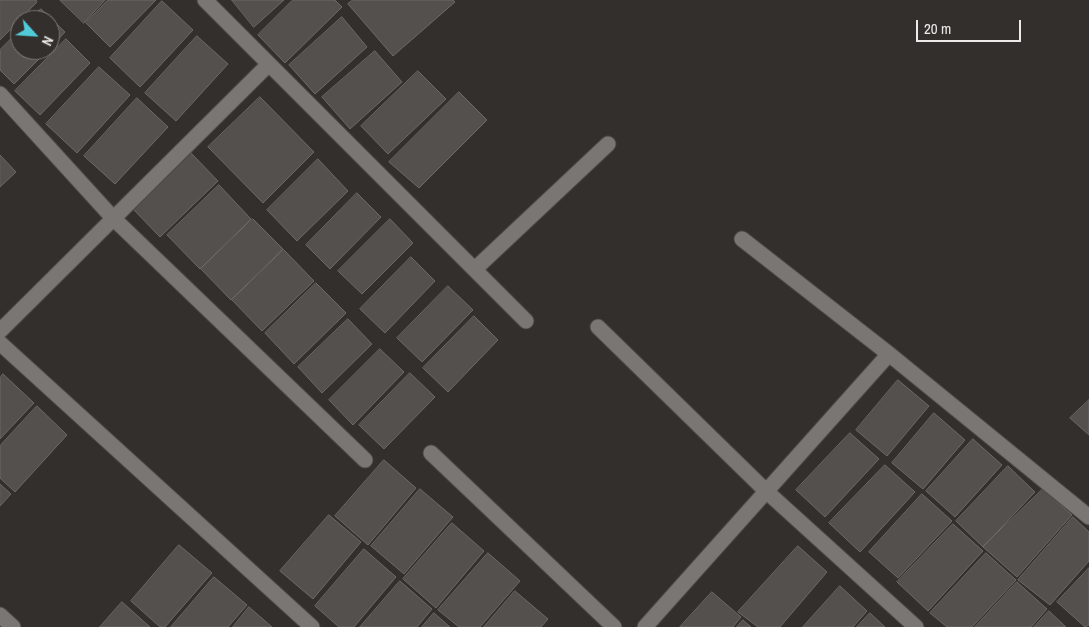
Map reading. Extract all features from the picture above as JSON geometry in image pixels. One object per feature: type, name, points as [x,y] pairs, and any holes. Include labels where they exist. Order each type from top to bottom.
[{"type":"street","points":[[205,0],[526,321]]},
{"type":"street","points":[[0,330],[269,64]]},
{"type":"street","points":[[0,94],[113,218],[364,460]]},
{"type":"street","points":[[474,269],[608,144]]},
{"type":"street","points":[[742,238],[889,354],[1089,517]]},
{"type":"street","points":[[598,327],[766,491],[916,627]]},
{"type":"street","points":[[0,343],[312,627]]},
{"type":"street","points":[[645,627],[889,354]]},
{"type":"street","points":[[431,453],[614,627]]},
{"type":"street","points":[[0,615],[13,627]]},
{"type":"building","points":[[0,0],[36,0],[37,2],[29,10],[10,10],[10,30],[0,40]]},
{"type":"building","points":[[60,0],[105,0],[84,23]]},
{"type":"building","points":[[108,0],[156,0],[110,47],[86,23]]},
{"type":"building","points":[[232,0],[284,0],[254,27]]},
{"type":"building","points":[[293,0],[335,0],[342,7],[285,63],[258,35]]},
{"type":"building","points":[[353,0],[453,0],[455,2],[393,56],[348,4]]},
{"type":"building","points":[[162,1],[193,30],[140,87],[110,58]]},
{"type":"building","points":[[342,17],[367,47],[315,94],[289,65]]},
{"type":"building","points":[[60,27],[65,32],[60,37]]},
{"type":"building","points":[[197,36],[228,64],[176,121],[145,93]]},
{"type":"building","points":[[66,39],[90,63],[40,115],[15,91],[45,60],[60,60],[60,45]]},
{"type":"building","points":[[10,40],[10,60],[38,60],[14,84],[0,70],[0,50]]},
{"type":"building","points":[[375,51],[402,82],[350,129],[322,97]]},
{"type":"building","points":[[99,67],[130,95],[77,153],[46,124]]},
{"type":"building","points":[[418,71],[446,99],[388,154],[361,126]]},
{"type":"building","points":[[459,92],[487,120],[419,188],[389,162]]},
{"type":"building","points":[[260,97],[314,152],[263,203],[208,147]]},
{"type":"building","points":[[137,98],[168,127],[115,184],[84,156]]},
{"type":"building","points":[[191,153],[218,181],[160,237],[133,209]]},
{"type":"building","points":[[0,155],[16,172],[0,187]]},
{"type":"building","points":[[318,159],[348,191],[297,241],[267,210]]},
{"type":"building","points":[[219,185],[251,219],[200,269],[167,235]]},
{"type":"building","points":[[357,193],[381,217],[330,269],[306,245]]},
{"type":"building","points":[[253,219],[283,249],[231,300],[201,269]]},
{"type":"building","points":[[390,219],[413,243],[362,294],[338,271]]},
{"type":"building","points":[[284,250],[314,281],[262,331],[232,300]]},
{"type":"building","points":[[411,257],[435,281],[385,333],[360,309]]},
{"type":"building","points":[[316,283],[346,313],[294,364],[265,333]]},
{"type":"building","points":[[448,286],[473,310],[422,362],[397,338]]},
{"type":"building","points":[[474,316],[498,340],[448,392],[423,368]]},
{"type":"building","points":[[348,319],[372,344],[322,393],[298,367]]},
{"type":"building","points":[[380,349],[404,372],[353,425],[329,400]]},
{"type":"building","points":[[410,373],[435,397],[384,449],[359,425]]},
{"type":"building","points":[[3,374],[34,403],[0,439],[0,378]]},
{"type":"building","points":[[898,380],[929,406],[887,456],[856,430]]},
{"type":"building","points":[[1089,400],[1089,435],[1070,418]]},
{"type":"building","points":[[37,406],[67,435],[15,492],[0,478],[0,446]]},
{"type":"building","points":[[934,413],[965,440],[923,489],[892,463]]},
{"type":"building","points":[[850,433],[879,459],[825,517],[796,490]]},
{"type":"building","points":[[973,439],[1002,465],[955,517],[926,491]]},
{"type":"building","points":[[384,460],[416,488],[368,545],[335,516]]},
{"type":"building","points":[[885,465],[915,492],[860,552],[829,523]]},
{"type":"building","points":[[1008,466],[1035,492],[983,547],[956,521]]},
{"type":"building","points":[[0,484],[11,494],[0,506]]},
{"type":"building","points":[[420,489],[453,517],[404,574],[371,546]]},
{"type":"building","points":[[1043,489],[1072,515],[1017,577],[983,547]]},
{"type":"building","points":[[922,494],[952,521],[898,578],[869,552]]},
{"type":"building","points":[[329,515],[361,542],[313,599],[280,571]]},
{"type":"building","points":[[1073,517],[1089,532],[1089,561],[1050,605],[1018,580]]},
{"type":"building","points":[[452,523],[484,551],[436,608],[403,579]]},
{"type":"building","points":[[953,524],[983,551],[928,611],[897,582]]},
{"type":"building","points":[[179,545],[212,573],[165,627],[160,627],[131,601]]},
{"type":"building","points":[[798,546],[827,572],[780,627],[758,627],[738,612]]},
{"type":"building","points":[[364,549],[396,577],[354,627],[339,627],[315,606]]},
{"type":"building","points":[[488,553],[520,581],[480,627],[459,627],[438,610]]},
{"type":"building","points":[[986,553],[1016,580],[972,627],[947,627],[930,613]]},
{"type":"building","points":[[1089,568],[1089,625],[1085,627],[1057,602]]},
{"type":"building","points":[[214,577],[247,605],[228,627],[171,627]]},
{"type":"building","points":[[400,581],[432,609],[417,627],[360,627]]},
{"type":"building","points":[[1017,582],[1047,609],[1031,627],[975,627]]},
{"type":"building","points":[[840,586],[867,611],[853,627],[803,627]]},
{"type":"building","points":[[515,591],[548,619],[541,627],[484,627]]},
{"type":"building","points":[[712,592],[741,617],[733,627],[680,627]]},
{"type":"building","points":[[122,602],[150,627],[100,627]]},
{"type":"building","points":[[249,607],[272,627],[233,627]]},
{"type":"building","points":[[1049,611],[1066,627],[1034,627]]},
{"type":"building","points":[[434,613],[450,627],[422,627]]},
{"type":"building","points":[[870,613],[885,627],[857,627]]},
{"type":"building","points":[[743,620],[751,627],[737,627]]}]
